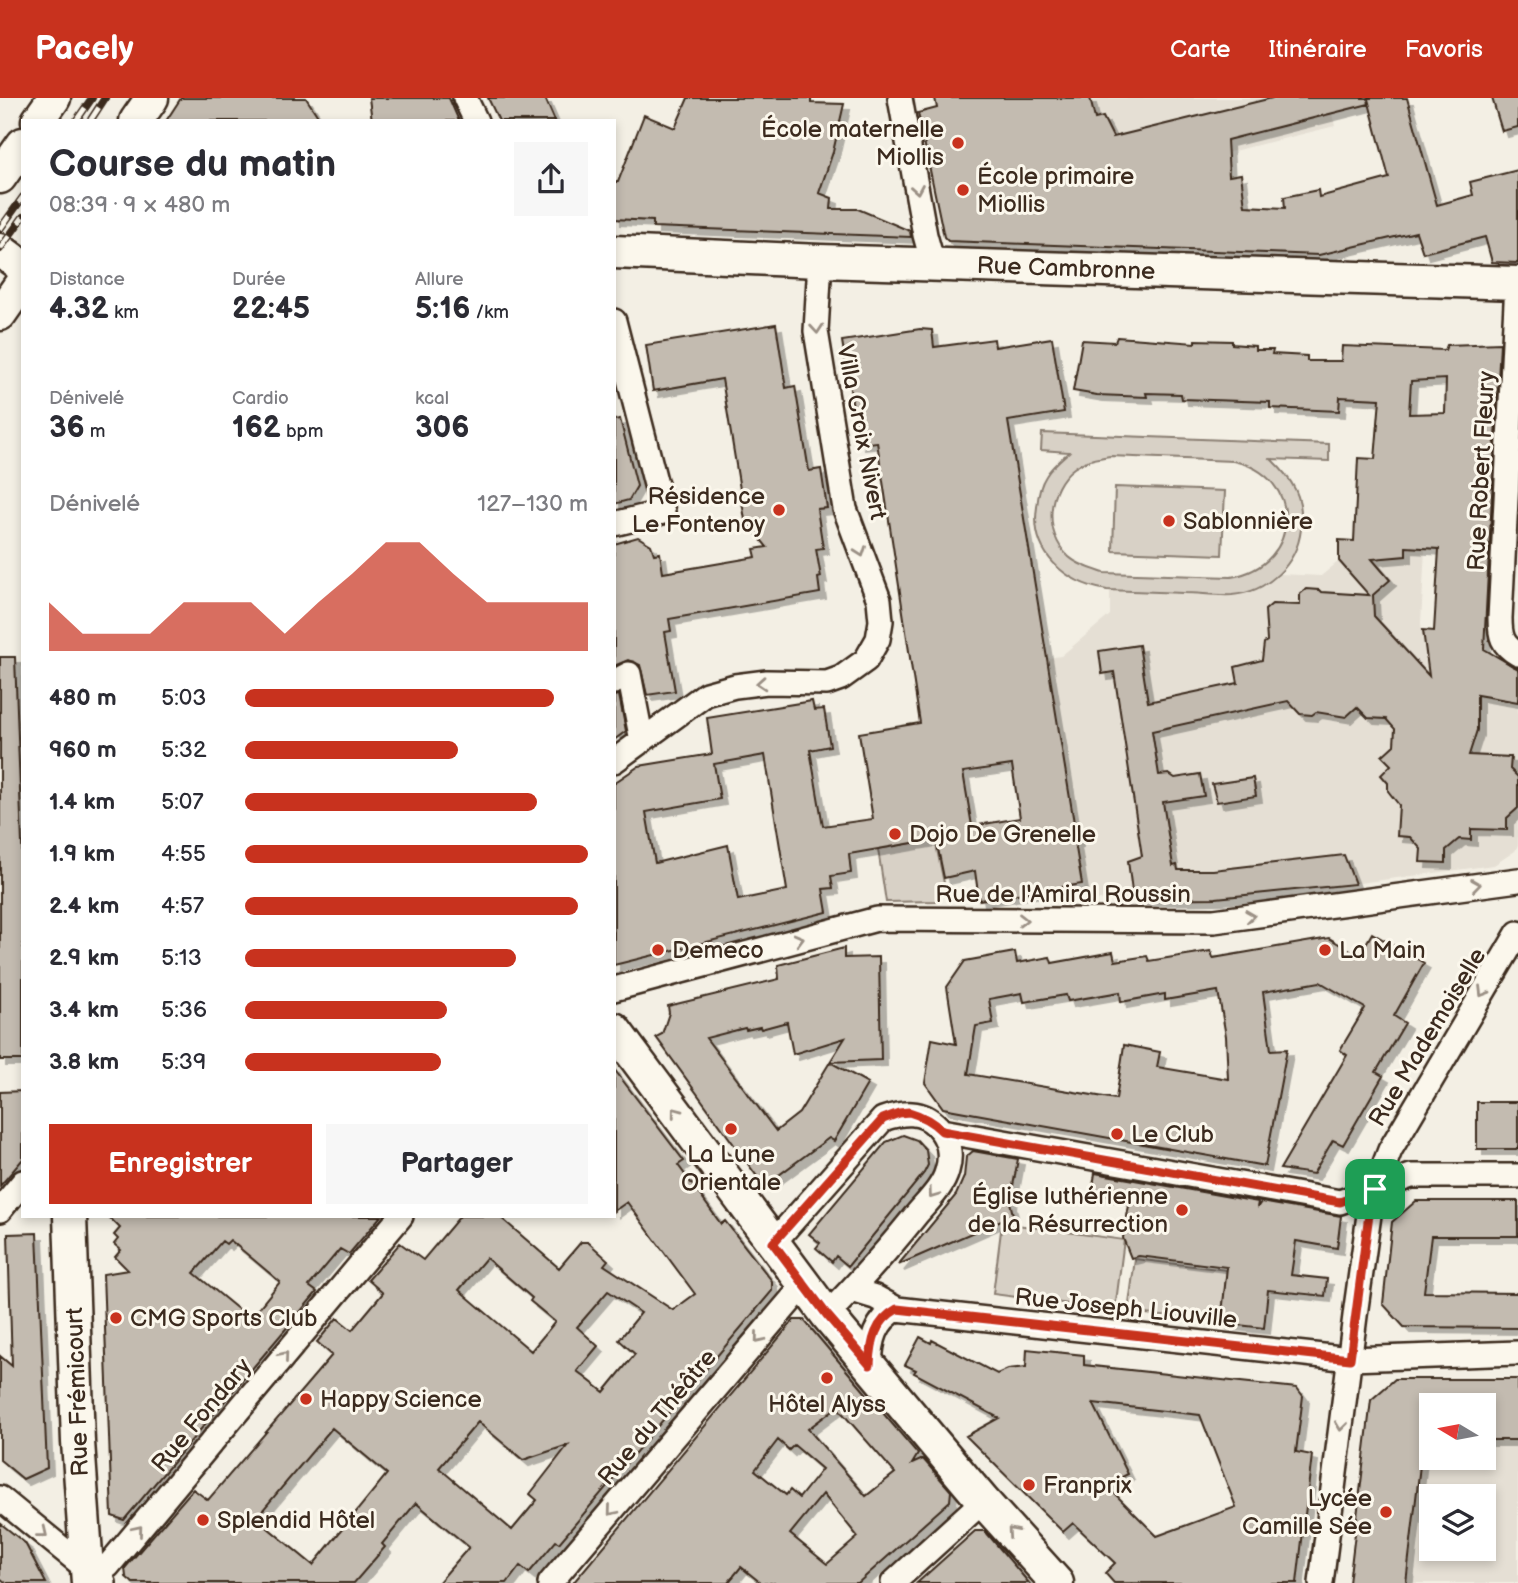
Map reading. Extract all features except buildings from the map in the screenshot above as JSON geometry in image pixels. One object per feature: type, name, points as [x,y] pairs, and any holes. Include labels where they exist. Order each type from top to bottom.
[{"type":"street","points":[[39,119],[54,98]]},
{"type":"street","points":[[137,119],[152,98]]},
{"type":"street","points":[[465,98],[474,119]]},
{"type":"street","points":[[900,98],[925,235],[933,264]]},
{"type":"street","points":[[0,177],[16,148]]},
{"type":"street","points":[[0,250],[21,266]]},
{"type":"street","name":"Rue Cambronne","points":[[616,252],[1518,283]]},
{"type":"street","name":"Villa Croix Nivert","points":[[616,760],[706,694],[735,686],[767,682],[827,683],[841,678],[866,660],[878,639],[881,621],[879,600],[845,509],[816,331],[820,261]]},
{"type":"street","name":"Rue Robert Fleury","points":[[1518,283],[1500,618],[1501,640],[1518,654]]},
{"type":"street","points":[[0,314],[21,284]]},
{"type":"street","points":[[616,340],[618,358],[663,512],[616,524]]},
{"type":"street","points":[[616,681],[629,674],[642,741]]},
{"type":"street","name":"Rue de l'Amiral Roussin","points":[[616,988],[877,919],[1214,921],[1518,880]]},
{"type":"street","name":"Rue Mademoiselle","points":[[1321,1583],[1369,1214],[1375,1189],[1390,1150],[1518,933]]},
{"type":"street","points":[[616,1032],[803,1286],[983,1501],[1057,1583]]},
{"type":"street","points":[[773,1243],[883,1119],[909,1112],[935,1123],[942,1131],[950,1151],[947,1172],[936,1191],[852,1290],[827,1315]]},
{"type":"street","points":[[942,1131],[1340,1202],[1410,1177],[1518,1176]]},
{"type":"street","points":[[0,1210],[21,1184]]},
{"type":"street","name":"Rue Frémicourt","points":[[70,1218],[78,1442],[93,1578]]},
{"type":"street","name":"Rue Fondary","points":[[93,1578],[108,1566],[399,1218]]},
{"type":"street","name":"Rue du Théâtre","points":[[550,1583],[803,1286]]},
{"type":"street","name":"Rue Joseph Liouville","points":[[852,1290],[876,1297],[897,1309],[1350,1359],[1518,1353]]},
{"type":"street","points":[[870,1365],[874,1334],[881,1320],[897,1309]]},
{"type":"street","points":[[0,1498],[93,1578]]},
{"type":"street","points":[[893,1583],[983,1501]]},
{"type":"shaded area","points":[[978,98],[1328,98],[1335,126],[941,223],[918,113]]},
{"type":"shaded area","points":[[1432,418],[1421,623],[1430,689],[1461,692],[1518,704],[1518,845],[1515,851],[1494,865],[1352,884],[1216,898],[1086,900],[1048,658],[1061,656],[1110,615],[1110,591],[1232,596],[1265,586],[1280,574],[1321,576],[1339,561],[1339,543],[1354,541],[1354,529],[1358,526],[1355,518],[1358,503],[1358,460],[1375,458],[1377,425]]},
{"type":"shaded area","points":[[1042,433],[1329,444],[1329,461],[1271,459],[1291,482],[1299,498],[1301,529],[1298,542],[1287,565],[1268,582],[1245,593],[1220,595],[1107,590],[1077,581],[1065,573],[1045,552],[1036,523],[1042,483],[1051,469],[1069,452],[1041,450]],"holes":[[[1110,456],[1233,461],[1256,470],[1273,483],[1283,501],[1286,520],[1282,539],[1272,556],[1255,569],[1231,577],[1104,573],[1069,557],[1055,536],[1052,511],[1058,487],[1065,477],[1082,463]]]},
{"type":"shaded area","name":"Sablonnière","points":[[1115,487],[1225,491],[1222,555],[1113,551]]},
{"type":"shaded area","points":[[932,825],[944,883],[937,901],[886,902],[878,849],[912,843]]},
{"type":"shaded area","points":[[1002,1223],[1124,1240],[1115,1310],[993,1294]]},
{"type":"shaded area","points":[[1135,1259],[1227,1270],[1221,1323],[1128,1312]]},
{"type":"shaded area","name":"Lycée Camille Sée","points":[[1395,1379],[1518,1379],[1518,1583],[1349,1583],[1371,1400]]},
{"type":"railway","points":[[77,119],[92,98]]},
{"type":"railway","points":[[91,119],[105,98]]},
{"type":"railway","points":[[0,229],[21,200]]},
{"type":"railway","points":[[0,249],[21,220]]},
{"type":"place","name":"École maternelle Miollis","points":[[958,143]]},
{"type":"place","name":"École primaire Miollis","points":[[963,190]]},
{"type":"place","name":"Résidence Le Fontenoy","points":[[779,510]]},
{"type":"place","name":"Sablonnière","points":[[1169,521]]},
{"type":"place","name":"Dojo De Grenelle","points":[[895,834]]},
{"type":"place","name":"Demeco","points":[[658,950]]},
{"type":"place","name":"La Main","points":[[1325,950]]},
{"type":"place","name":"La Lune Orientale","points":[[731,1129]]},
{"type":"place","name":"Le Club","points":[[1117,1134]]},
{"type":"place","name":"Église luthérienne de la Résurrection","points":[[1182,1210]]},
{"type":"place","name":"CMG Sports Club","points":[[116,1318]]},
{"type":"place","name":"Hôtel Alyss","points":[[827,1378]]},
{"type":"place","name":"Happy Science","points":[[306,1399]]},
{"type":"place","name":"Franprix","points":[[1029,1485]]},
{"type":"place","name":"Lycée Camille Sée","points":[[1386,1512]]},
{"type":"place","name":"Splendid Hôtel","points":[[203,1520]]},
{"type":"route","points":[[909,1112],[935,1123],[942,1131],[1340,1202],[1375,1189],[1369,1214],[1350,1359],[897,1309],[881,1320],[874,1334],[870,1365],[803,1286],[773,1243],[883,1119],[909,1112]]}]
